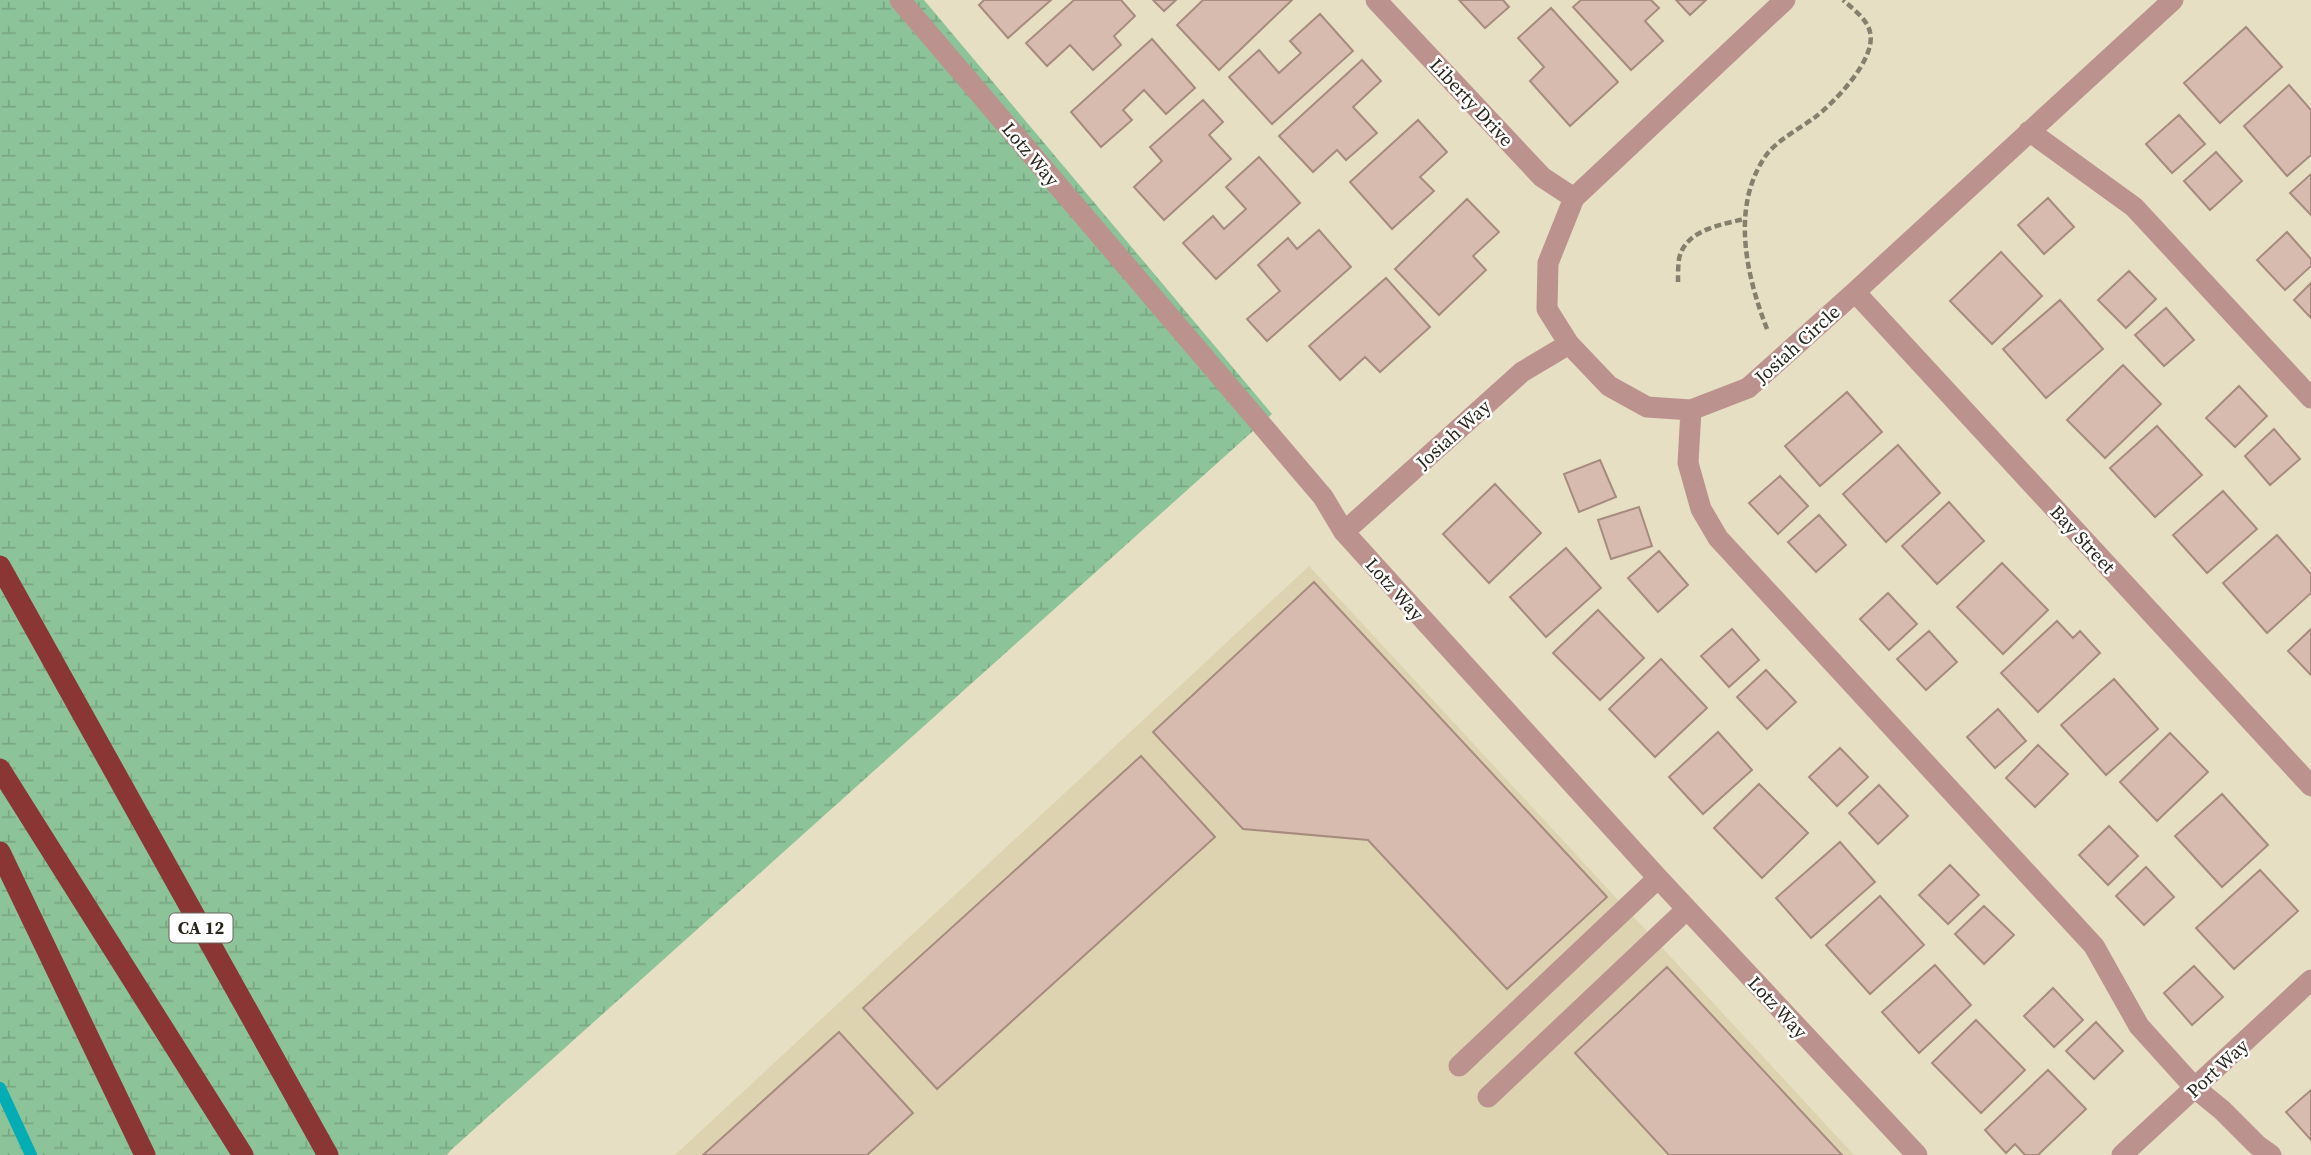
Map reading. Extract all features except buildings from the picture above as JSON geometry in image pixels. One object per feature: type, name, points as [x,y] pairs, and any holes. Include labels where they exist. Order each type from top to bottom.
[{"type":"highway","name":"CA 12","points":[[0,566],[328,1155]]},
{"type":"highway","points":[[0,768],[243,1155]]},
{"type":"highway","points":[[0,852],[145,1155]]},
{"type":"street","name":"Lotz Way","points":[[900,0],[1323,497],[1344,532],[1658,878],[1917,1155]]},
{"type":"street","name":"Liberty Drive","points":[[1376,0],[1542,177],[1573,198]]},
{"type":"street","name":"Josiah Circle","points":[[1785,0],[1573,198],[1548,263],[1548,309],[1569,344],[1609,386],[1647,407],[1691,411],[1748,388],[2173,0]]},
{"type":"street","points":[[2029,131],[2134,207],[2311,398]]},
{"type":"street","name":"Bay Street","points":[[1855,292],[2311,786]]},
{"type":"street","name":"Josiah Way","points":[[1344,532],[1522,372],[1569,344]]},
{"type":"street","points":[[1691,411],[1688,463],[1701,509],[1718,538],[2094,946],[2139,1026],[2194,1088],[2271,1155]]},
{"type":"street","points":[[1459,1066],[1658,878]]},
{"type":"street","points":[[1488,1097],[1687,909]]},
{"type":"street","name":"Port Way","points":[[2122,1155],[2311,980]]},
{"type":"path","points":[[1768,333],[1755,299],[1744,219],[1754,182],[1768,154],[1836,99],[1864,63],[1871,44],[1870,30],[1843,0]]},
{"type":"path","points":[[1678,282],[1679,257],[1688,242],[1700,232],[1744,219]]},
{"type":"shaded area","points":[[1309,566],[1854,1155],[675,1155]]},
{"type":"green space","points":[[0,0],[924,0],[1272,414],[447,1155],[0,1155]]},
{"type":"waterway","points":[[0,1088],[31,1155]]}]
